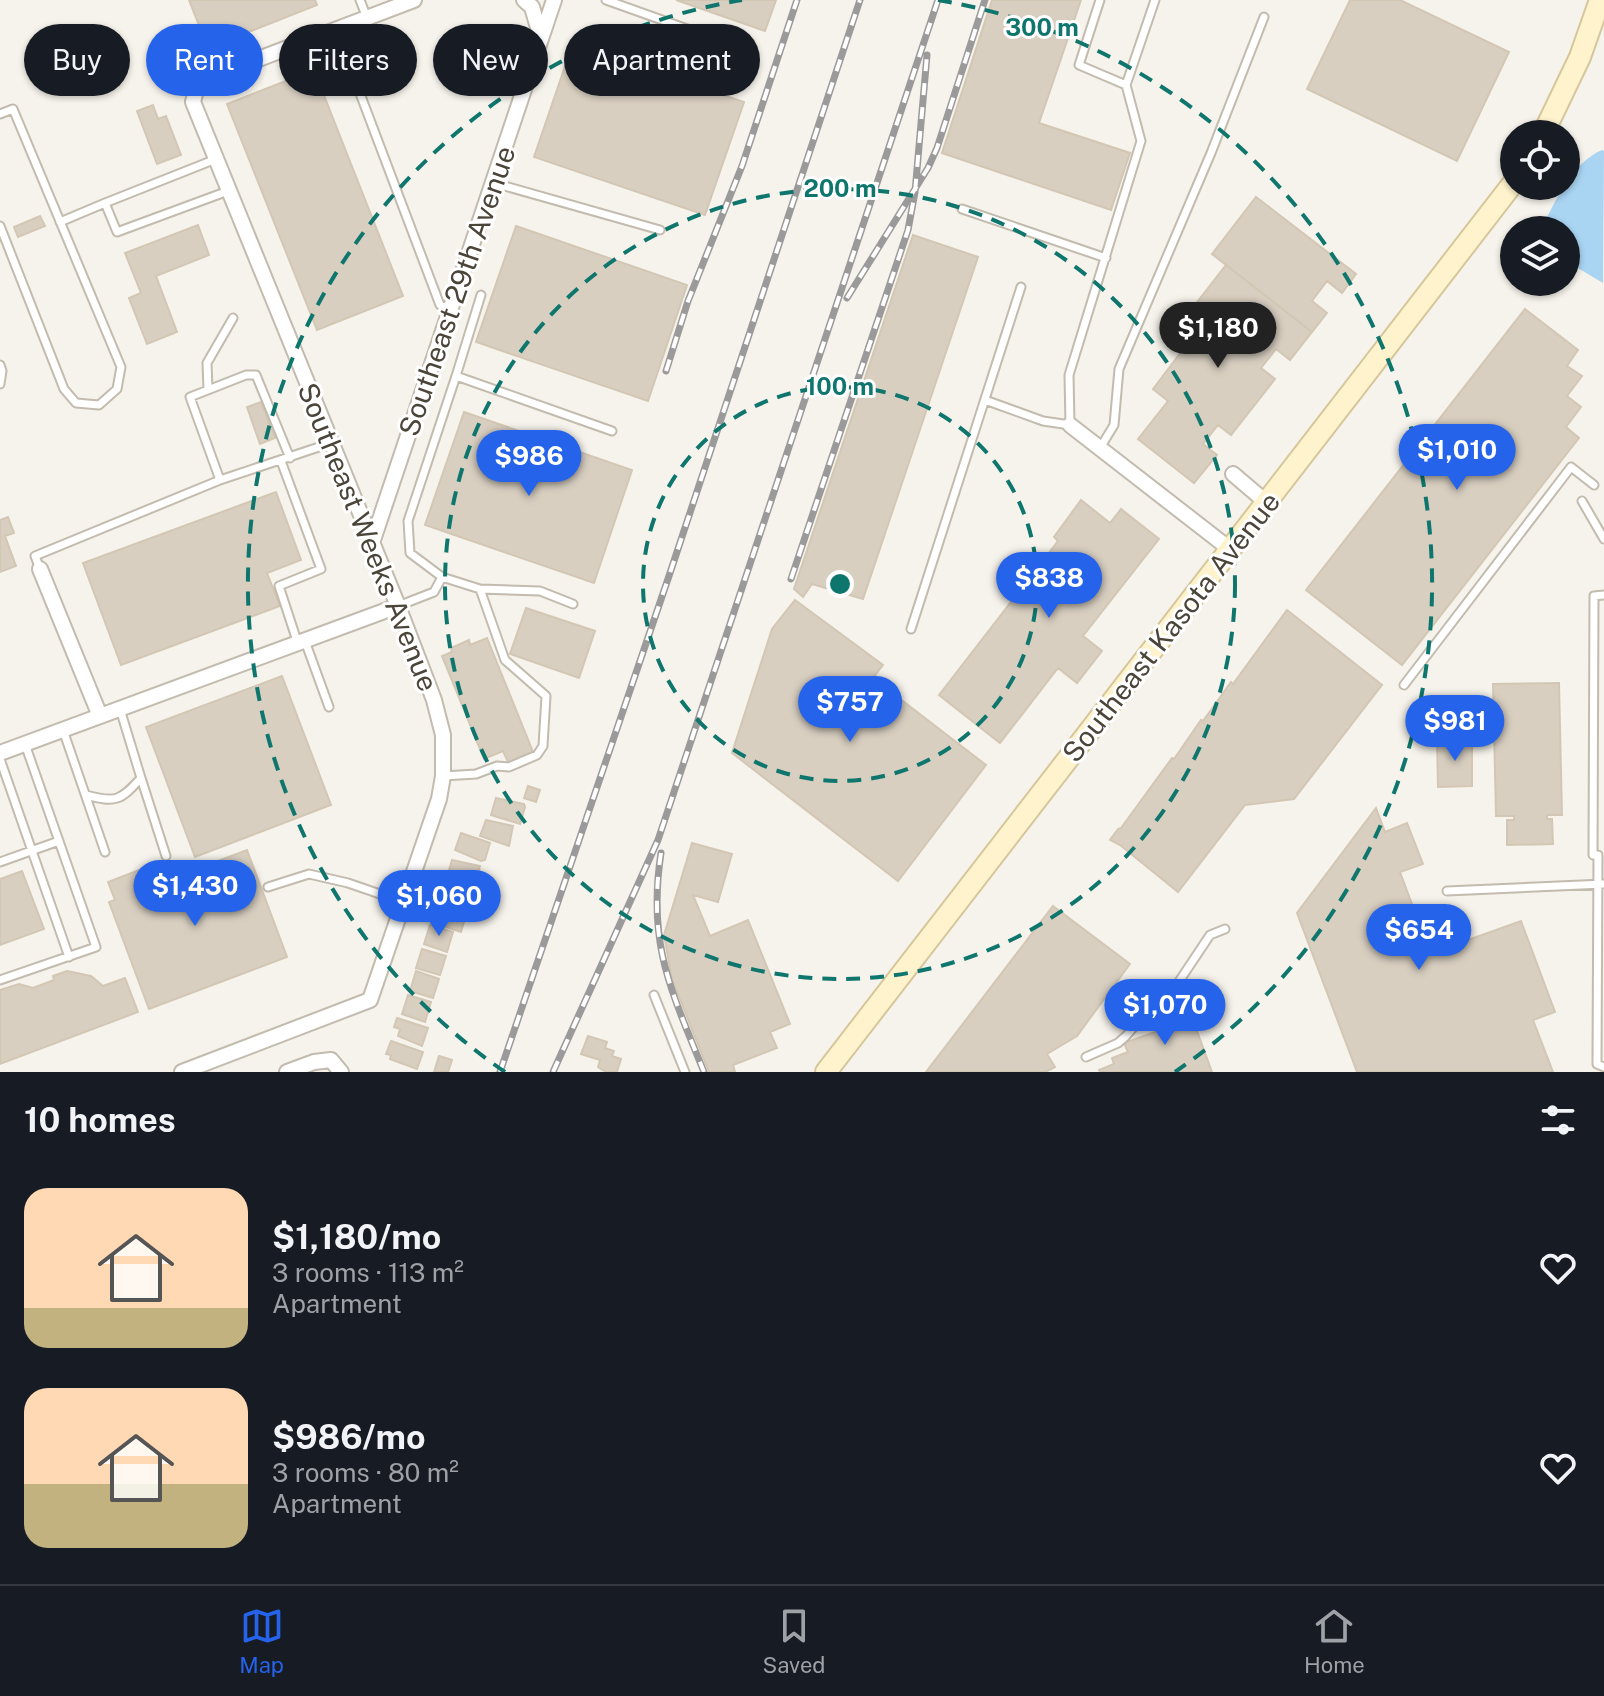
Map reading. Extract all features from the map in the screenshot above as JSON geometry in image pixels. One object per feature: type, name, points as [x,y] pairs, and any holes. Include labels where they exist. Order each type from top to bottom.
[{"type":"street","points":[[352,24],[414,0]]},
{"type":"street","points":[[524,0],[532,7],[537,24]]},
{"type":"street","name":"Southeast 29th Avenue","points":[[546,24],[554,0]]},
{"type":"street","points":[[1550,120],[1580,57],[1600,0]]},
{"type":"street","name":"Southeast Weeks Avenue","points":[[182,1072],[370,1000],[436,808],[443,776],[444,744],[439,718],[398,606],[193,102],[198,82],[279,51]]},
{"type":"street","name":"Southeast 29th Avenue","points":[[372,543],[522,96]]},
{"type":"street","name":"Southeast Kasota Avenue","points":[[826,1072],[1500,200]]},
{"type":"street","points":[[1070,425],[1231,550]]},
{"type":"street","points":[[1233,474],[1267,503]]},
{"type":"street","points":[[40,569],[100,716]]},
{"type":"street","points":[[0,756],[25,744],[398,606]]},
{"type":"street","points":[[287,1072],[314,1062],[331,1060],[341,1071]]},
{"type":"lane","points":[[360,0],[367,18]]},
{"type":"lane","points":[[606,0],[673,24]]},
{"type":"lane","points":[[1100,0],[1079,65],[1126,85]]},
{"type":"lane","points":[[985,400],[1043,421],[1070,425],[1069,375],[1141,141],[1126,85],[1155,0]]},
{"type":"lane","points":[[1100,448],[1114,425],[1119,369],[1211,153],[1264,17]]},
{"type":"lane","points":[[361,96],[440,305],[452,308]]},
{"type":"lane","points":[[0,114],[13,109],[121,367],[117,389],[99,405],[76,403],[64,389],[0,226]]},
{"type":"lane","points":[[60,222],[216,159]]},
{"type":"lane","points":[[494,183],[660,230]]},
{"type":"lane","points":[[105,203],[117,232],[228,191]]},
{"type":"lane","points":[[962,209],[1106,258]]},
{"type":"lane","points":[[911,629],[1021,287]]},
{"type":"lane","points":[[481,295],[408,521],[410,553],[442,577],[480,589],[540,591],[573,604]]},
{"type":"lane","points":[[208,390],[207,363],[233,318]]},
{"type":"lane","points":[[0,365],[0,384]]},
{"type":"lane","points":[[220,480],[190,397],[246,375],[256,375],[321,569],[279,586],[329,707]]},
{"type":"lane","points":[[456,376],[612,431]]},
{"type":"lane","points":[[40,569],[35,556],[220,480],[331,443]]},
{"type":"lane","points":[[1404,685],[1571,467],[1594,485]]},
{"type":"lane","points":[[1582,501],[1604,539]]},
{"type":"lane","points":[[398,606],[434,592],[442,577]]},
{"type":"lane","points":[[443,776],[476,774],[497,766],[509,767],[537,755],[543,746],[546,696],[505,660],[480,589]]},
{"type":"lane","points":[[1604,595],[1594,596],[1593,855],[1601,855],[1597,1064],[1604,1067]]},
{"type":"lane","points":[[120,709],[166,856]]},
{"type":"lane","points":[[63,730],[105,852]]},
{"type":"lane","points":[[0,980],[96,947],[25,744]]},
{"type":"lane","points":[[0,756],[69,957]]},
{"type":"lane","points":[[86,795],[111,801],[124,797],[141,778]]},
{"type":"lane","points":[[0,862],[59,841]]},
{"type":"lane","points":[[268,887],[309,874],[348,883],[405,903]]},
{"type":"lane","points":[[1447,891],[1601,884]]},
{"type":"lane","points":[[1086,1057],[1118,1043],[1126,1036],[1159,998],[1178,983],[1210,935],[1225,929]]},
{"type":"lane","points":[[654,995],[685,1072]]},
{"type":"water","points":[[1604,151],[1603,283],[1580,269],[1580,216],[1548,216],[1556,200],[1580,200],[1580,166]]},
{"type":"building","points":[[189,0],[315,0],[317,5],[263,26],[198,24]]},
{"type":"building","points":[[676,0],[776,0],[765,31],[760,29],[760,24],[745,24]]},
{"type":"building","points":[[992,0],[1081,0],[1039,123],[1130,153],[1111,210],[942,153]]},
{"type":"building","points":[[1350,0],[1400,0],[1509,52],[1457,161],[1307,89]]},
{"type":"building","points":[[564,69],[564,96],[727,96],[744,102],[705,215],[534,157]]},
{"type":"building","points":[[279,84],[279,96],[324,96],[403,296],[317,330],[227,104],[247,96],[263,96],[263,90]]},
{"type":"building","points":[[153,105],[158,119],[166,116],[181,155],[157,164],[137,111]]},
{"type":"building","points":[[1256,197],[1356,274],[1342,293],[1327,281],[1312,301],[1327,313],[1312,332],[1212,254]]},
{"type":"building","points":[[40,216],[45,226],[18,237],[14,227]]},
{"type":"building","points":[[198,225],[209,255],[156,276],[177,332],[147,344],[129,298],[141,293],[125,253]]},
{"type":"building","points":[[516,226],[687,285],[648,401],[476,342]]},
{"type":"building","points":[[913,235],[978,257],[863,599],[812,584],[803,597],[794,589]]},
{"type":"building","points":[[1226,265],[1312,332],[1290,360],[1276,349],[1261,368],[1275,379],[1231,435],[1218,425],[1203,444],[1217,455],[1194,483],[1138,439],[1168,401],[1153,389],[1181,352],[1167,341]]},
{"type":"building","points":[[1525,309],[1578,350],[1567,366],[1582,376],[1567,396],[1581,407],[1566,427],[1579,438],[1402,665],[1306,590]]},
{"type":"building","points":[[261,402],[275,438],[260,444],[247,407]]},
{"type":"building","points":[[464,412],[632,470],[594,583],[425,525]]},
{"type":"building","points":[[276,492],[301,560],[267,573],[280,606],[121,665],[83,563]]},
{"type":"building","points":[[1081,500],[1110,523],[1121,509],[1159,539],[1083,636],[1102,651],[1077,683],[1058,668],[1000,743],[939,695],[1058,541],[1054,537]]},
{"type":"building","points":[[8,517],[14,533],[5,536],[16,566],[0,572],[0,520]]},
{"type":"building","points":[[795,600],[883,665],[873,678],[986,765],[898,881],[732,753],[772,629]]},
{"type":"building","points":[[526,608],[595,631],[579,678],[510,654]]},
{"type":"building","points":[[1287,610],[1382,685],[1294,799],[1245,805],[1178,892],[1110,840]]},
{"type":"building","points":[[487,638],[533,752],[508,762],[503,751],[484,759],[442,656],[469,640],[470,645]]},
{"type":"building","points":[[282,676],[331,805],[195,857],[146,727]]},
{"type":"building","points":[[1559,683],[1562,815],[1547,815],[1547,819],[1552,819],[1553,844],[1507,845],[1507,820],[1514,820],[1514,816],[1496,816],[1493,684]]},
{"type":"building","points":[[1472,739],[1472,786],[1438,787],[1437,740]]},
{"type":"building","points":[[528,786],[540,790],[536,802],[524,798]]},
{"type":"building","points":[[496,798],[524,804],[520,824],[491,815]]},
{"type":"building","points":[[1376,808],[1385,832],[1407,823],[1423,864],[1400,872],[1424,936],[1447,927],[1454,945],[1521,921],[1555,1012],[1533,1020],[1553,1072],[1357,1072],[1297,913]]},
{"type":"building","points":[[486,820],[513,826],[509,846],[480,836]]},
{"type":"building","points":[[461,833],[490,843],[485,860],[455,850]]},
{"type":"building","points":[[692,843],[732,854],[718,902],[693,895],[710,936],[748,920],[790,1024],[770,1032],[777,1048],[733,1065],[735,1072],[709,1072],[672,979],[664,935]]},
{"type":"building","points":[[247,850],[287,957],[149,1009],[109,902],[115,900],[108,882],[139,870],[146,888]]},
{"type":"building","points":[[452,860],[480,866],[475,886],[447,877]]},
{"type":"building","points":[[22,871],[44,929],[0,945],[0,879]]},
{"type":"building","points":[[446,879],[475,889],[470,905],[466,907],[441,896]]},
{"type":"building","points":[[438,903],[467,912],[461,932],[431,922]]},
{"type":"building","points":[[1053,906],[1130,964],[1077,1036],[1047,1054],[1055,1067],[1045,1072],[926,1072]]},
{"type":"building","points":[[430,925],[453,932],[447,952],[424,944]]},
{"type":"building","points":[[422,949],[446,956],[440,975],[416,968]]},
{"type":"building","points":[[67,971],[91,976],[103,986],[125,978],[138,1012],[0,1064],[0,990],[19,984],[33,988]]},
{"type":"building","points":[[416,971],[439,979],[433,998],[410,991]]},
{"type":"building","points":[[408,995],[431,1002],[425,1022],[402,1014]]},
{"type":"building","points":[[1186,1001],[1212,1072],[1100,1072],[1114,1064],[1112,1058],[1128,1052],[1124,1043],[1158,1031],[1152,1014]]},
{"type":"building","points":[[397,1018],[428,1028],[422,1046],[398,1036],[400,1029],[394,1027]]},
{"type":"building","points":[[588,1036],[607,1042],[605,1048],[614,1051],[612,1056],[621,1059],[617,1072],[606,1072],[598,1067],[600,1060],[581,1054]]},
{"type":"building","points":[[391,1041],[423,1052],[417,1069],[390,1059],[391,1055],[386,1054]]},
{"type":"building","points":[[439,1056],[452,1060],[448,1072],[434,1072]]},
{"type":"railway","points":[[666,371],[688,301],[742,166],[797,0]]},
{"type":"railway","points":[[500,1072],[860,0]]},
{"type":"railway","points":[[553,1072],[658,840],[938,0]]},
{"type":"railway","points":[[847,298],[928,168],[985,0]]},
{"type":"railway","points":[[791,579],[908,230],[915,192],[927,55]]},
{"type":"railway","points":[[661,853],[657,885],[660,941],[672,991],[704,1072]]}]
